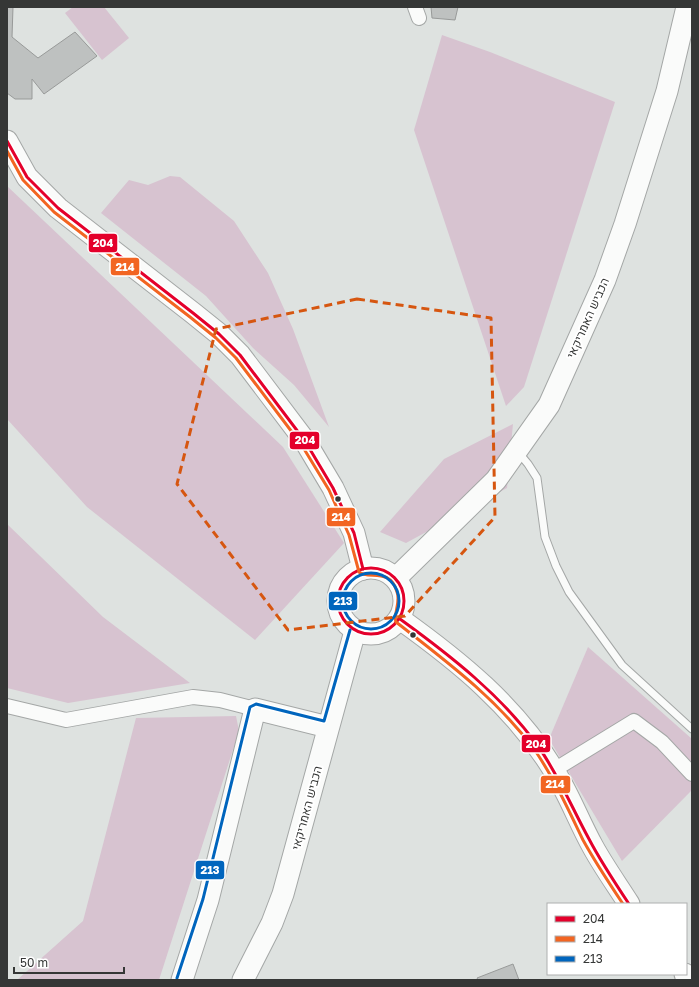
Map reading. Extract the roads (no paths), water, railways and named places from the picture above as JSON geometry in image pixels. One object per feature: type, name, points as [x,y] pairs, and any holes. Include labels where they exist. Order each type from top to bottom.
[{"type":"street","name":"הכביש האמריקאי","points":[[396,578],[496,480],[518,452],[549,405],[605,280],[641,180],[667,91],[687,7]]},
{"type":"street","points":[[7,141],[28,177],[58,208],[194,313],[219,334],[240,355],[306,441],[333,488],[354,533],[363,569]]},
{"type":"street","points":[[363,569],[381,569],[396,578],[402,587],[405,598],[404,609],[400,619],[393,627],[385,632],[375,635],[355,631],[346,624],[340,614],[338,597],[344,581],[363,569]]},
{"type":"street","points":[[400,619],[456,661],[507,707],[539,747],[554,770],[592,846],[628,903]]},
{"type":"street","name":"הכביש האמריקאי","points":[[243,980],[272,923],[294,859],[328,727],[355,631]]},
{"type":"street","points":[[7,706],[66,720],[193,697],[220,700],[328,727]]},
{"type":"street","points":[[182,980],[208,900],[255,709]]},
{"type":"street","points":[[554,770],[634,721],[662,742],[692,774]]},
{"type":"lane","points":[[518,452],[537,478],[545,537],[556,566],[569,592],[622,665],[692,729]]}]
